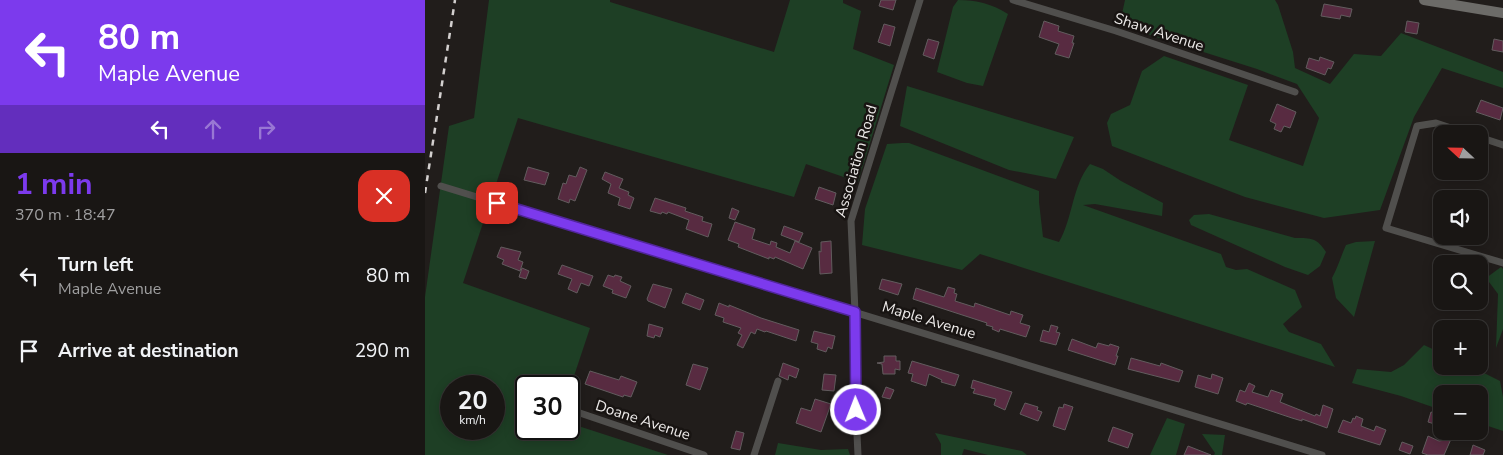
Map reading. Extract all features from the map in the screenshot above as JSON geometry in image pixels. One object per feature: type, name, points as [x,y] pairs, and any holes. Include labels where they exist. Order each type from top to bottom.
[{"type":"main road","points":[[1424,0],[1503,12]]},
{"type":"street","name":"Association Road","points":[[857,455],[855,312],[851,221],[920,0]]},
{"type":"street","name":"Shaw Avenue","points":[[1013,0],[1116,32],[1295,92]]},
{"type":"street","points":[[1443,125],[1437,123],[1417,126],[1386,228],[1503,263]]},
{"type":"street","points":[[1488,140],[1503,145]]},
{"type":"street","name":"Maple Avenue","points":[[441,186],[1322,455]]},
{"type":"street","points":[[754,455],[778,381]]},
{"type":"street","name":"Doane Avenue","points":[[580,414],[704,455]]},
{"type":"green space","points":[[489,0],[610,0],[610,2],[774,52],[790,0],[843,0],[843,3],[861,11],[853,49],[894,65],[858,182],[806,164],[794,197],[518,118],[463,283],[590,328],[574,375],[515,375],[515,440],[580,440],[580,427],[668,455],[425,455],[425,297],[449,126],[474,118]]},
{"type":"green space","points":[[958,0],[984,3],[1008,14],[983,86],[967,83],[937,72],[953,7]]},
{"type":"green space","points":[[1125,0],[1275,0],[1293,52],[1295,68],[1330,84],[1354,54],[1381,56],[1401,33],[1503,72],[1503,88],[1442,68],[1414,117],[1380,210],[1324,218],[1245,197],[1112,146],[1107,123],[1111,114],[1130,105],[1142,71],[1164,56],[1248,85],[1229,140],[1303,166],[1319,118],[1297,84],[1257,69],[1131,29],[1120,23]]},
{"type":"green space","points":[[907,86],[1074,137],[1056,179],[1009,170],[900,126]]},
{"type":"green space","points":[[909,143],[1039,191],[1043,237],[1059,242],[1064,233],[1076,192],[1084,173],[1090,164],[1103,169],[1121,181],[1163,203],[1162,216],[1095,204],[1083,205],[1221,254],[1226,267],[1236,270],[1247,269],[1295,290],[1302,307],[1283,324],[1289,332],[1321,344],[1335,367],[980,254],[962,270],[862,245],[865,209],[887,144]]},
{"type":"green space","points":[[1209,214],[1295,238],[1314,240],[1326,252],[1320,266],[1308,275],[1285,267],[1191,225],[1189,220],[1194,215]]},
{"type":"green space","points":[[1375,241],[1354,317],[1336,298],[1332,278],[1346,245],[1356,242]]},
{"type":"green space","points":[[1501,267],[1503,269],[1503,329],[1496,348],[1498,294],[1488,281],[1488,277]]},
{"type":"green space","points":[[1424,345],[1433,349],[1433,375],[1488,375],[1500,381],[1503,397],[1503,431],[1488,426],[1488,385],[1433,385],[1433,407],[1401,396],[1352,383],[1357,369],[1391,372],[1404,365]]},
{"type":"green space","points":[[1167,418],[1185,424],[1176,455],[1150,455]]},
{"type":"green space","points":[[935,433],[1022,451],[1027,455],[988,455],[964,449],[962,455],[941,455],[941,444]]},
{"type":"green space","points":[[1202,434],[1225,435],[1222,455],[1214,455],[1215,453]]},
{"type":"green space","points":[[778,443],[821,450],[848,449],[850,455],[775,455]]},
{"type":"building","points":[[881,0],[896,0],[893,10],[879,6]]},
{"type":"building","points":[[1324,4],[1352,9],[1350,17],[1341,15],[1340,19],[1321,16]]},
{"type":"building","points":[[1044,21],[1059,26],[1058,31],[1074,36],[1072,43],[1074,43],[1069,58],[1055,54],[1059,44],[1039,37]]},
{"type":"building","points":[[1407,21],[1419,23],[1417,34],[1405,32]]},
{"type":"building","points":[[884,24],[895,27],[890,46],[878,42]]},
{"type":"building","points":[[928,39],[939,42],[934,59],[923,55]]},
{"type":"building","points":[[1494,39],[1503,41],[1503,52],[1492,50]]},
{"type":"building","points":[[1320,57],[1334,62],[1331,69],[1328,68],[1325,75],[1306,68],[1309,58],[1319,61]]},
{"type":"building","points":[[1481,100],[1503,108],[1500,120],[1476,112]]},
{"type":"building","points":[[1277,104],[1296,112],[1290,128],[1284,126],[1281,132],[1274,129],[1276,124],[1270,121]]},
{"type":"building","points":[[528,167],[549,173],[545,185],[524,180]]},
{"type":"building","points":[[580,167],[587,170],[575,201],[570,199],[569,203],[558,199],[563,183],[566,184],[569,175],[576,177]]},
{"type":"building","points":[[605,172],[623,179],[619,188],[629,192],[628,195],[634,198],[630,209],[618,205],[620,198],[608,193],[611,184],[602,179]]},
{"type":"building","points":[[819,187],[836,193],[833,205],[815,199]]},
{"type":"building","points":[[655,198],[686,208],[685,211],[703,217],[702,221],[712,224],[708,237],[686,229],[689,220],[668,212],[667,214],[662,212],[661,214],[650,211]]},
{"type":"building","points":[[732,208],[739,211],[735,220],[729,218]]},
{"type":"building","points":[[735,222],[755,229],[752,239],[770,245],[771,241],[777,243],[776,247],[790,253],[795,241],[812,248],[803,269],[775,257],[774,259],[769,257],[769,259],[738,247],[739,244],[728,240]]},
{"type":"building","points":[[784,226],[803,233],[799,242],[781,235]]},
{"type":"building","points":[[831,241],[832,273],[820,274],[819,251],[821,252],[821,242]]},
{"type":"building","points":[[501,247],[521,252],[518,260],[523,262],[520,271],[502,264],[504,260],[497,257]]},
{"type":"building","points":[[562,265],[593,276],[589,286],[581,283],[577,293],[568,289],[572,279],[558,274]]},
{"type":"building","points":[[522,268],[529,271],[526,279],[519,277]]},
{"type":"building","points":[[608,275],[622,277],[620,281],[631,286],[626,298],[612,293],[613,290],[603,286]]},
{"type":"building","points":[[882,279],[902,284],[898,295],[879,289]]},
{"type":"building","points":[[653,284],[672,289],[665,308],[647,299]]},
{"type":"building","points":[[948,287],[955,289],[954,293],[957,294],[955,301],[974,307],[975,303],[1010,315],[1011,311],[1023,315],[1020,323],[1030,326],[1026,337],[1000,329],[999,332],[992,329],[993,327],[986,325],[987,323],[913,299],[916,288],[944,297]]},
{"type":"building","points":[[686,293],[704,300],[700,310],[682,303]]},
{"type":"building","points":[[719,303],[799,330],[796,341],[757,329],[755,334],[751,332],[743,348],[737,345],[742,335],[738,333],[741,328],[723,322],[724,318],[715,315]]},
{"type":"building","points":[[649,324],[663,328],[660,337],[655,335],[654,338],[647,336]]},
{"type":"building","points":[[1051,325],[1058,327],[1056,332],[1060,333],[1056,345],[1040,341],[1043,330],[1049,332]]},
{"type":"building","points":[[814,331],[835,336],[832,349],[828,347],[826,352],[817,349],[818,344],[811,342]]},
{"type":"building","points":[[1072,339],[1096,348],[1098,343],[1119,347],[1115,365],[1068,350]]},
{"type":"building","points":[[884,356],[896,356],[896,361],[900,361],[900,370],[895,369],[895,374],[883,374],[882,364],[877,363],[884,362]]},
{"type":"building","points":[[1131,358],[1160,366],[1161,363],[1183,371],[1179,382],[1128,369]]},
{"type":"building","points":[[912,361],[959,375],[955,386],[941,382],[942,380],[929,374],[926,386],[911,381],[913,374],[908,373]]},
{"type":"building","points":[[783,363],[799,369],[796,378],[789,375],[788,380],[779,376]]},
{"type":"building","points":[[693,364],[708,368],[700,390],[686,385]]},
{"type":"building","points":[[590,371],[619,380],[621,376],[637,382],[631,397],[624,395],[623,397],[585,384]]},
{"type":"building","points":[[824,374],[836,375],[834,391],[822,390]]},
{"type":"building","points":[[1212,374],[1223,378],[1218,394],[1195,387],[1198,375],[1211,379]]},
{"type":"building","points":[[973,380],[1012,392],[1005,410],[994,405],[996,399],[973,393],[975,389],[971,388]]},
{"type":"building","points":[[1249,383],[1255,386],[1252,392],[1268,397],[1271,390],[1283,394],[1280,402],[1315,416],[1316,414],[1320,416],[1323,405],[1333,409],[1327,428],[1302,419],[1302,421],[1236,401],[1240,390],[1245,392]]},
{"type":"building","points":[[886,387],[894,390],[890,399],[882,397]]},
{"type":"building","points":[[815,399],[831,404],[821,432],[796,423],[801,408],[811,411]]},
{"type":"building","points":[[1025,403],[1038,407],[1037,410],[1042,412],[1038,421],[1020,414]]},
{"type":"building","points":[[1064,404],[1073,407],[1065,430],[1053,426],[1059,407],[1063,408]]},
{"type":"building","points":[[1431,412],[1433,413],[1433,424],[1428,422]]},
{"type":"building","points":[[1356,416],[1363,419],[1361,426],[1374,431],[1376,426],[1386,430],[1380,445],[1338,432],[1343,420],[1351,423]]},
{"type":"building","points":[[1113,427],[1133,434],[1128,448],[1108,441]]},
{"type":"building","points":[[736,431],[744,433],[740,450],[731,448]]},
{"type":"building","points":[[1428,436],[1433,440],[1451,440],[1444,455],[1422,453]]},
{"type":"building","points":[[1402,442],[1413,446],[1410,454],[1399,450]]},
{"type":"building","points":[[1473,445],[1485,450],[1483,455],[1470,455]]},
{"type":"building","points":[[1188,446],[1211,455],[1184,455]]},
{"type":"railway","points":[[425,193],[455,0]]},
{"type":"route","points":[[497,203],[855,312],[856,410]]}]
